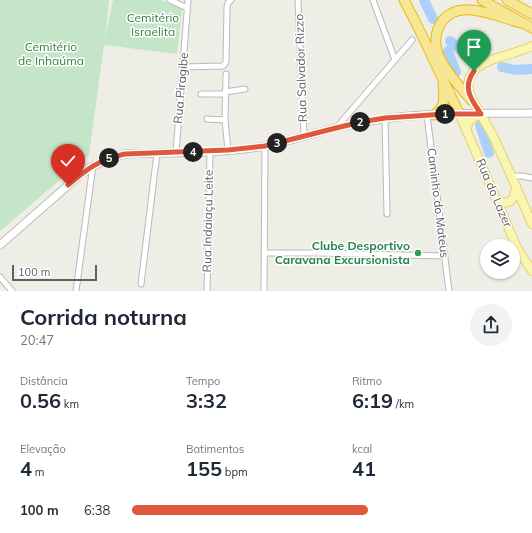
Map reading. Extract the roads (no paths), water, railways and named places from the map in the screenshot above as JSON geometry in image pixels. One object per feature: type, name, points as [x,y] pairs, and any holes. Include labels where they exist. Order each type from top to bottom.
[{"type":"highway","points":[[404,0],[459,113]]},
{"type":"highway","points":[[482,0],[532,28]]},
{"type":"highway","points":[[509,1],[532,14]]},
{"type":"highway","points":[[471,100],[448,72],[439,55],[436,41],[442,22],[446,17],[459,10],[470,10],[521,23]]},
{"type":"highway","points":[[431,115],[440,110],[444,103],[443,79]]},
{"type":"main road","points":[[471,100],[468,84],[470,77],[479,66],[486,62],[520,52],[532,46]]},
{"type":"main road","name":"Rua do Lazer","points":[[471,100],[492,133],[532,224]]},
{"type":"main road","name":"Rua do Lazer","points":[[459,113],[518,250],[532,271]]},
{"type":"main road","points":[[467,129],[469,121],[481,114]]},
{"type":"main road","points":[[496,198],[500,201],[510,201],[514,197],[516,186]]},
{"type":"street","points":[[170,0],[187,8]]},
{"type":"street","name":"Rua Piragibe","points":[[176,152],[188,0]]},
{"type":"street","points":[[182,67],[222,66],[225,64],[227,7],[231,0]]},
{"type":"street","name":"Rua Salvador Rizzo","points":[[298,0],[304,136]]},
{"type":"street","points":[[373,0],[394,60]]},
{"type":"street","points":[[336,128],[412,40]]},
{"type":"street","points":[[226,74],[225,120],[228,150]]},
{"type":"street","points":[[200,94],[225,93],[246,89]]},
{"type":"street","points":[[0,245],[93,165],[114,156],[125,154],[228,150],[265,146],[361,122],[385,118],[459,113],[532,113]]},
{"type":"street","name":"Caminho do Mateus","points":[[431,115],[449,291]]},
{"type":"street","points":[[385,118],[387,214]]},
{"type":"street","points":[[206,119],[225,120]]},
{"type":"street","points":[[264,291],[265,146]]},
{"type":"street","name":"Rua Indaiaçu Leite","points":[[207,291],[210,151]]},
{"type":"street","points":[[142,284],[157,153]]},
{"type":"street","points":[[76,291],[93,165]]},
{"type":"street","points":[[512,176],[532,178]]},
{"type":"street","points":[[264,252],[445,256]]},
{"type":"street","points":[[0,277],[12,291]]},
{"type":"waterway","points":[[424,0],[433,19]]},
{"type":"waterway","points":[[450,41],[466,54],[475,58]]},
{"type":"waterway","points":[[448,51],[456,72]]},
{"type":"waterway","points":[[502,67],[515,70],[532,69]]},
{"type":"waterway","points":[[480,125],[489,153]]},
{"type":"place","name":"Clube Desportivo Caravana Excursionista","points":[[418,253]]},
{"type":"park label","name":"Cemitério Israelita","points":[[153,25]]},
{"type":"park label","name":"Cemitério de Inhaúma","points":[[51,54]]}]
